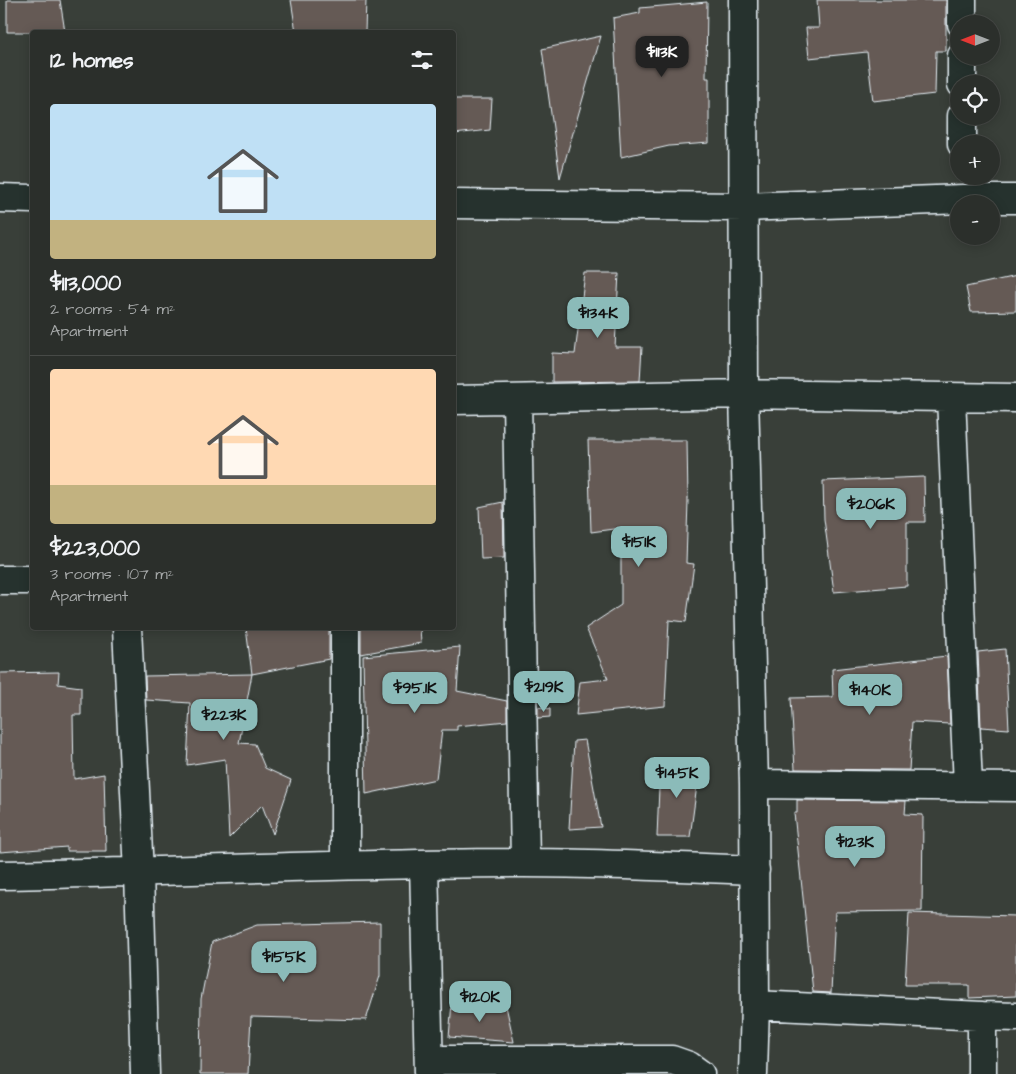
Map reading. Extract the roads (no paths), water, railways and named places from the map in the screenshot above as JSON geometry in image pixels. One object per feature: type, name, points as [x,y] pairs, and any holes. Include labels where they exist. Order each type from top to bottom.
[{"type":"street","points":[[742,0],[744,394],[755,870],[753,1074]]},
{"type":"street","points":[[962,0],[962,15]]},
{"type":"street","points":[[456,204],[744,207],[963,187],[1016,199]]},
{"type":"street","points":[[0,198],[30,199]]},
{"type":"street","points":[[456,400],[744,394],[1016,398]]},
{"type":"street","points":[[951,398],[968,786]]},
{"type":"street","points":[[517,399],[525,863]]},
{"type":"street","points":[[0,580],[30,580]]},
{"type":"street","points":[[127,630],[139,872],[145,1074]]},
{"type":"street","points":[[345,630],[345,866]]},
{"type":"street","points":[[754,784],[1016,787]]},
{"type":"street","points":[[0,875],[525,863],[755,870]]},
{"type":"street","points":[[424,864],[429,1067],[672,1060],[689,1066],[700,1074]]},
{"type":"street","points":[[755,1005],[1016,1017]]},
{"type":"street","points":[[982,1016],[982,1074]]}]
